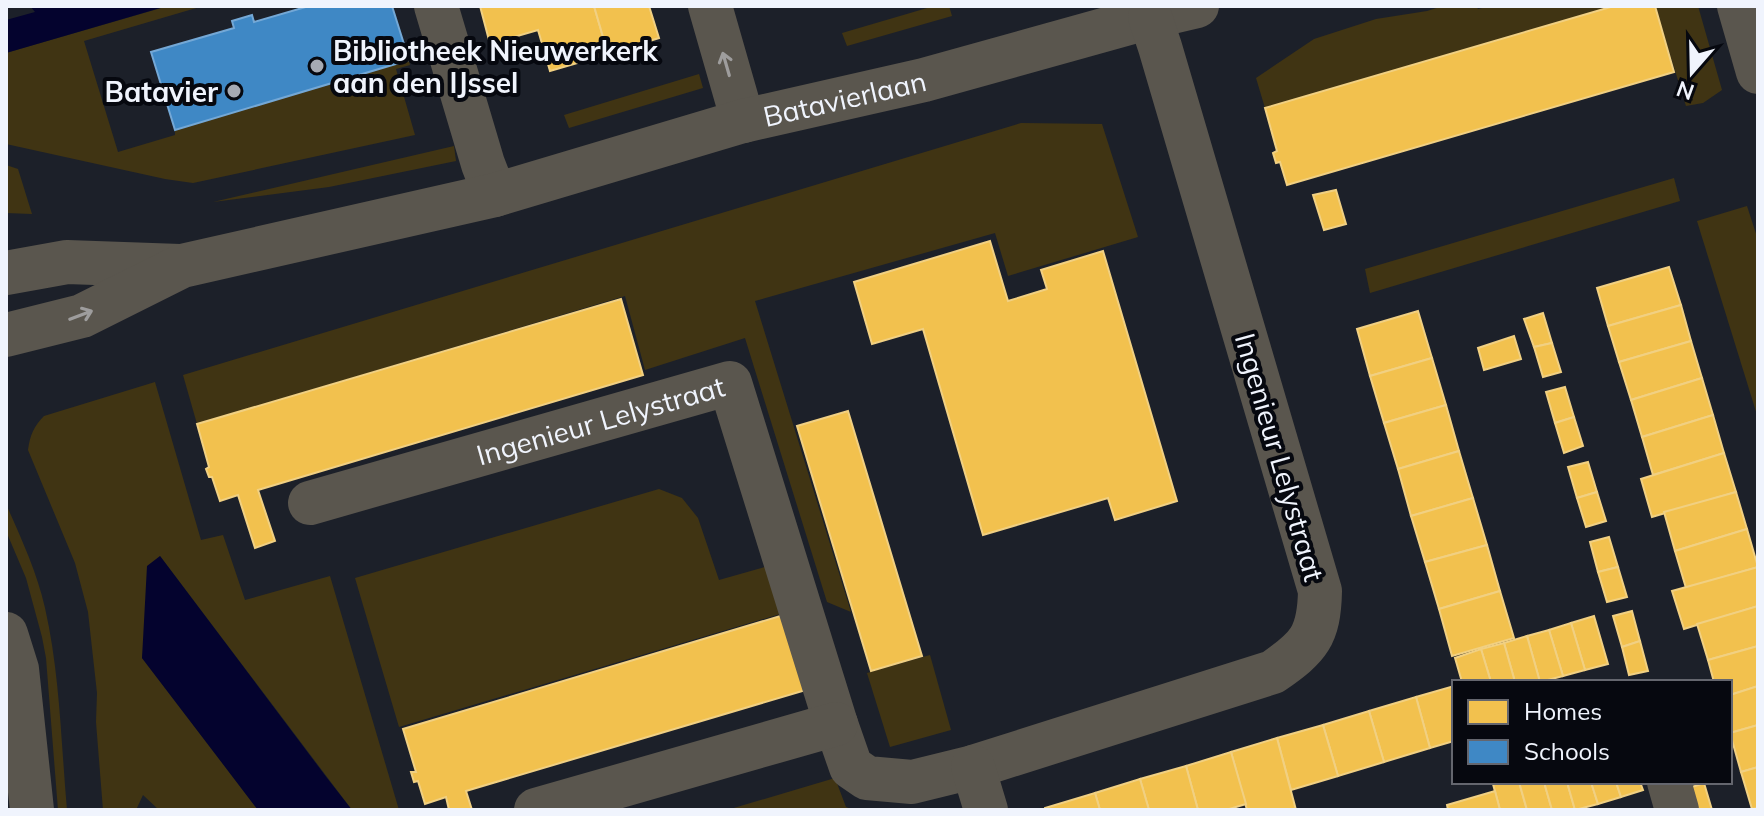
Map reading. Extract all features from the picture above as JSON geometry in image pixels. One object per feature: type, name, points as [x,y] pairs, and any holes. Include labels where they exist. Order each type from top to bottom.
[{"type":"street","points":[[436,6],[495,195]]},
{"type":"street","points":[[710,6],[743,121]]},
{"type":"street","name":"Batavierlaan","points":[[6,335],[82,316],[182,266],[495,195],[743,121],[924,80],[1197,6]]},
{"type":"street","points":[[1739,6],[1758,72]]},
{"type":"street","name":"Ingenieur Lelystraat","points":[[310,503],[730,383],[836,724],[851,767],[867,778],[912,782],[973,767],[1273,672],[1296,656],[1312,638],[1319,615],[1320,591],[1150,17]]},
{"type":"street","name":"Batavierlaan","points":[[6,273],[67,262],[182,266]]},
{"type":"street","points":[[6,634],[17,669],[32,810]]},
{"type":"street","points":[[536,810],[836,724]]},
{"type":"street","points":[[973,767],[986,810]]},
{"type":"street","points":[[1670,784],[1677,810]]},
{"type":"shaded area","points":[[30,6],[167,6],[6,53],[6,20],[35,12]]},
{"type":"shaded area","points":[[168,6],[203,6],[84,41],[118,152],[175,135],[175,130],[409,60],[410,65],[396,69],[415,135],[193,183],[6,144],[6,53]]},
{"type":"shaded area","points":[[934,6],[949,6],[952,16],[847,46],[842,33]]},
{"type":"shaded area","points":[[1443,6],[1476,6],[1478,9],[1490,6],[1614,6],[1265,108],[1256,78],[1314,39],[1376,19]]},
{"type":"shaded area","points":[[1655,6],[1698,6],[1722,90],[1703,103],[1686,106]]},
{"type":"shaded area","points":[[699,74],[703,88],[569,128],[564,115]]},
{"type":"shaded area","points":[[1021,123],[1102,124],[1138,237],[1008,276],[995,233],[755,301],[851,612],[827,602],[745,338],[645,370],[625,296],[197,424],[183,375]]},
{"type":"shaded area","points":[[454,146],[456,161],[329,187],[213,202]]},
{"type":"shaded area","points":[[6,165],[18,169],[32,214],[6,213]]},
{"type":"shaded area","points":[[1674,178],[1680,201],[1370,293],[1365,269]]},
{"type":"shaded area","points":[[1747,206],[1758,240],[1758,418],[1697,221]]},
{"type":"shaded area","points":[[155,382],[201,540],[223,535],[245,600],[330,576],[399,810],[352,810],[160,556],[142,658],[258,810],[159,810],[143,795],[136,810],[103,810],[96,722],[97,693],[88,612],[75,563],[28,450],[33,431],[44,416]]},
{"type":"shaded area","points":[[659,489],[682,498],[698,518],[719,580],[772,565],[787,612],[399,727],[355,578]]},
{"type":"shaded area","points":[[6,504],[38,581],[50,633],[67,810],[58,810],[42,637],[26,578],[6,531]]},
{"type":"shaded area","points":[[160,556],[352,810],[258,810],[142,658],[147,566]]},
{"type":"shaded area","points":[[930,655],[951,730],[890,747],[867,673]]},
{"type":"shaded area","points":[[835,778],[846,807],[854,810],[727,810]]},
{"type":"building: Homes","points":[[480,6],[594,6],[608,54],[550,71],[538,30],[490,44]]},
{"type":"building: Homes","points":[[594,6],[649,6],[659,38],[608,54]]},
{"type":"building: Homes","points":[[1614,6],[1655,6],[1674,72],[1287,185],[1280,162],[1276,163],[1273,153],[1277,151],[1265,108]]},
{"type":"building: Homes","points":[[1336,190],[1346,224],[1324,230],[1313,195]]},
{"type":"building: Homes","points":[[990,241],[1008,301],[1047,289],[1041,270],[1103,251],[1177,501],[1115,520],[1108,498],[983,535],[923,329],[872,344],[854,282]]},
{"type":"building: Homes","points":[[1669,267],[1681,305],[1608,326],[1597,288]]},
{"type":"building: Homes","points":[[621,299],[643,375],[258,490],[275,541],[255,548],[238,495],[220,501],[206,469],[209,467],[197,424]]},
{"type":"building: Homes","points":[[1681,305],[1691,341],[1619,362],[1608,326]]},
{"type":"building: Homes","points":[[1418,311],[1432,358],[1370,376],[1357,329]]},
{"type":"building: Homes","points":[[1543,313],[1552,343],[1534,347],[1524,319]]},
{"type":"building: Homes","points":[[1514,336],[1521,359],[1484,370],[1478,348]]},
{"type":"building: Homes","points":[[1691,341],[1702,378],[1631,400],[1619,362]]},
{"type":"building: Homes","points":[[1552,343],[1561,372],[1543,377],[1534,347]]},
{"type":"building: Homes","points":[[1432,358],[1446,405],[1384,423],[1370,376]]},
{"type":"building: Homes","points":[[1702,378],[1713,415],[1642,437],[1631,400]]},
{"type":"building: Homes","points":[[1565,387],[1574,417],[1555,423],[1546,392]]},
{"type":"building: Homes","points":[[1446,405],[1459,451],[1398,469],[1384,423]]},
{"type":"building: Homes","points":[[848,411],[922,656],[871,671],[797,426]]},
{"type":"building: Homes","points":[[1713,415],[1724,453],[1653,475],[1642,437]]},
{"type":"building: Homes","points":[[1574,417],[1583,446],[1564,453],[1555,423]]},
{"type":"building: Homes","points":[[1459,451],[1473,498],[1411,516],[1398,469]]},
{"type":"building: Homes","points":[[1724,453],[1736,492],[1652,517],[1641,479]]},
{"type":"building: Homes","points":[[1588,462],[1597,492],[1577,498],[1568,467]]},
{"type":"building: Homes","points":[[1597,492],[1606,521],[1586,527],[1577,498]]},
{"type":"building: Homes","points":[[1736,492],[1747,529],[1675,551],[1664,512]]},
{"type":"building: Homes","points":[[1473,498],[1487,545],[1425,562],[1411,516]]},
{"type":"building: Homes","points":[[1747,529],[1758,567],[1686,588],[1675,551]]},
{"type":"building: Homes","points":[[1609,537],[1618,567],[1598,572],[1590,542]]},
{"type":"building: Homes","points":[[1487,545],[1500,591],[1439,609],[1425,562]]},
{"type":"building: Homes","points":[[1618,567],[1627,597],[1607,602],[1598,572]]},
{"type":"building: Homes","points":[[1758,567],[1758,606],[1684,629],[1672,591]]},
{"type":"building: Homes","points":[[1500,591],[1514,638],[1452,656],[1439,609]]},
{"type":"building: Homes","points":[[1758,606],[1758,646],[1708,660],[1697,624]]},
{"type":"building: Homes","points":[[1632,611],[1640,641],[1622,647],[1613,616]]},
{"type":"building: Homes","points":[[787,614],[809,689],[466,791],[472,810],[449,810],[446,797],[425,804],[418,781],[414,782],[411,772],[416,772],[403,729]]},
{"type":"building: Homes","points":[[1594,616],[1608,664],[1585,670],[1571,623]]},
{"type":"building: Homes","points":[[1571,623],[1585,670],[1563,676],[1549,630]]},
{"type":"building: Homes","points":[[1549,630],[1563,676],[1539,680],[1527,636]]},
{"type":"building: Homes","points":[[1527,636],[1539,680],[1514,680],[1504,643]]},
{"type":"building: Homes","points":[[1640,641],[1648,671],[1629,675],[1622,647]]},
{"type":"building: Homes","points":[[1504,643],[1514,680],[1490,680],[1481,649]]},
{"type":"building: Homes","points":[[1758,646],[1758,686],[1732,694],[1732,680],[1713,680],[1708,660]]},
{"type":"building: Homes","points":[[1481,649],[1490,680],[1461,680],[1455,658]]},
{"type":"building: Homes","points":[[1758,686],[1758,725],[1732,732],[1732,694]]},
{"type":"building: Homes","points":[[1452,687],[1452,742],[1430,748],[1416,697]]},
{"type":"building: Homes","points":[[1416,697],[1430,748],[1384,762],[1369,711]]},
{"type":"building: Homes","points":[[1369,711],[1384,762],[1338,776],[1323,725]]},
{"type":"building: Homes","points":[[1323,725],[1338,776],[1291,790],[1277,738]]},
{"type":"building: Homes","points":[[1758,725],[1758,767],[1741,772],[1732,732]]},
{"type":"building: Homes","points":[[1277,738],[1296,810],[1247,810],[1231,752]]},
{"type":"building: Homes","points":[[1231,752],[1246,804],[1226,810],[1198,810],[1186,766]]},
{"type":"building: Homes","points":[[1186,766],[1198,810],[1149,810],[1140,779]]},
{"type":"building: Homes","points":[[1758,767],[1758,808],[1752,809],[1741,772]]},
{"type":"building: Homes","points":[[1140,779],[1149,810],[1100,810],[1095,793]]},
{"type":"building: Homes","points":[[1493,784],[1520,784],[1527,810],[1500,810]]},
{"type":"building: Homes","points":[[1520,784],[1545,784],[1552,810],[1527,810]]},
{"type":"building: Homes","points":[[1545,784],[1568,784],[1575,810],[1552,810]]},
{"type":"building: Homes","points":[[1568,784],[1592,784],[1598,804],[1575,810]]},
{"type":"building: Homes","points":[[1592,784],[1617,784],[1621,797],[1598,804]]},
{"type":"building: Homes","points":[[1617,784],[1641,784],[1643,790],[1621,797]]},
{"type":"building: Homes","points":[[1704,784],[1712,810],[1692,810],[1686,789]]},
{"type":"building: Homes","points":[[1495,791],[1500,810],[1448,810],[1447,805]]},
{"type":"building: Homes","points":[[1095,793],[1100,810],[1045,810],[1045,808]]},
{"type":"building: Schools","name":"Batavier","points":[[309,6],[392,6],[409,60],[175,130],[151,52],[234,28],[232,21],[252,15],[254,22]]},
{"type":"place","name":"Bibliotheek Nieuwerkerk aan den IJssel","points":[[317,66]]},
{"type":"place","name":"Batavier","points":[[234,91]]}]
